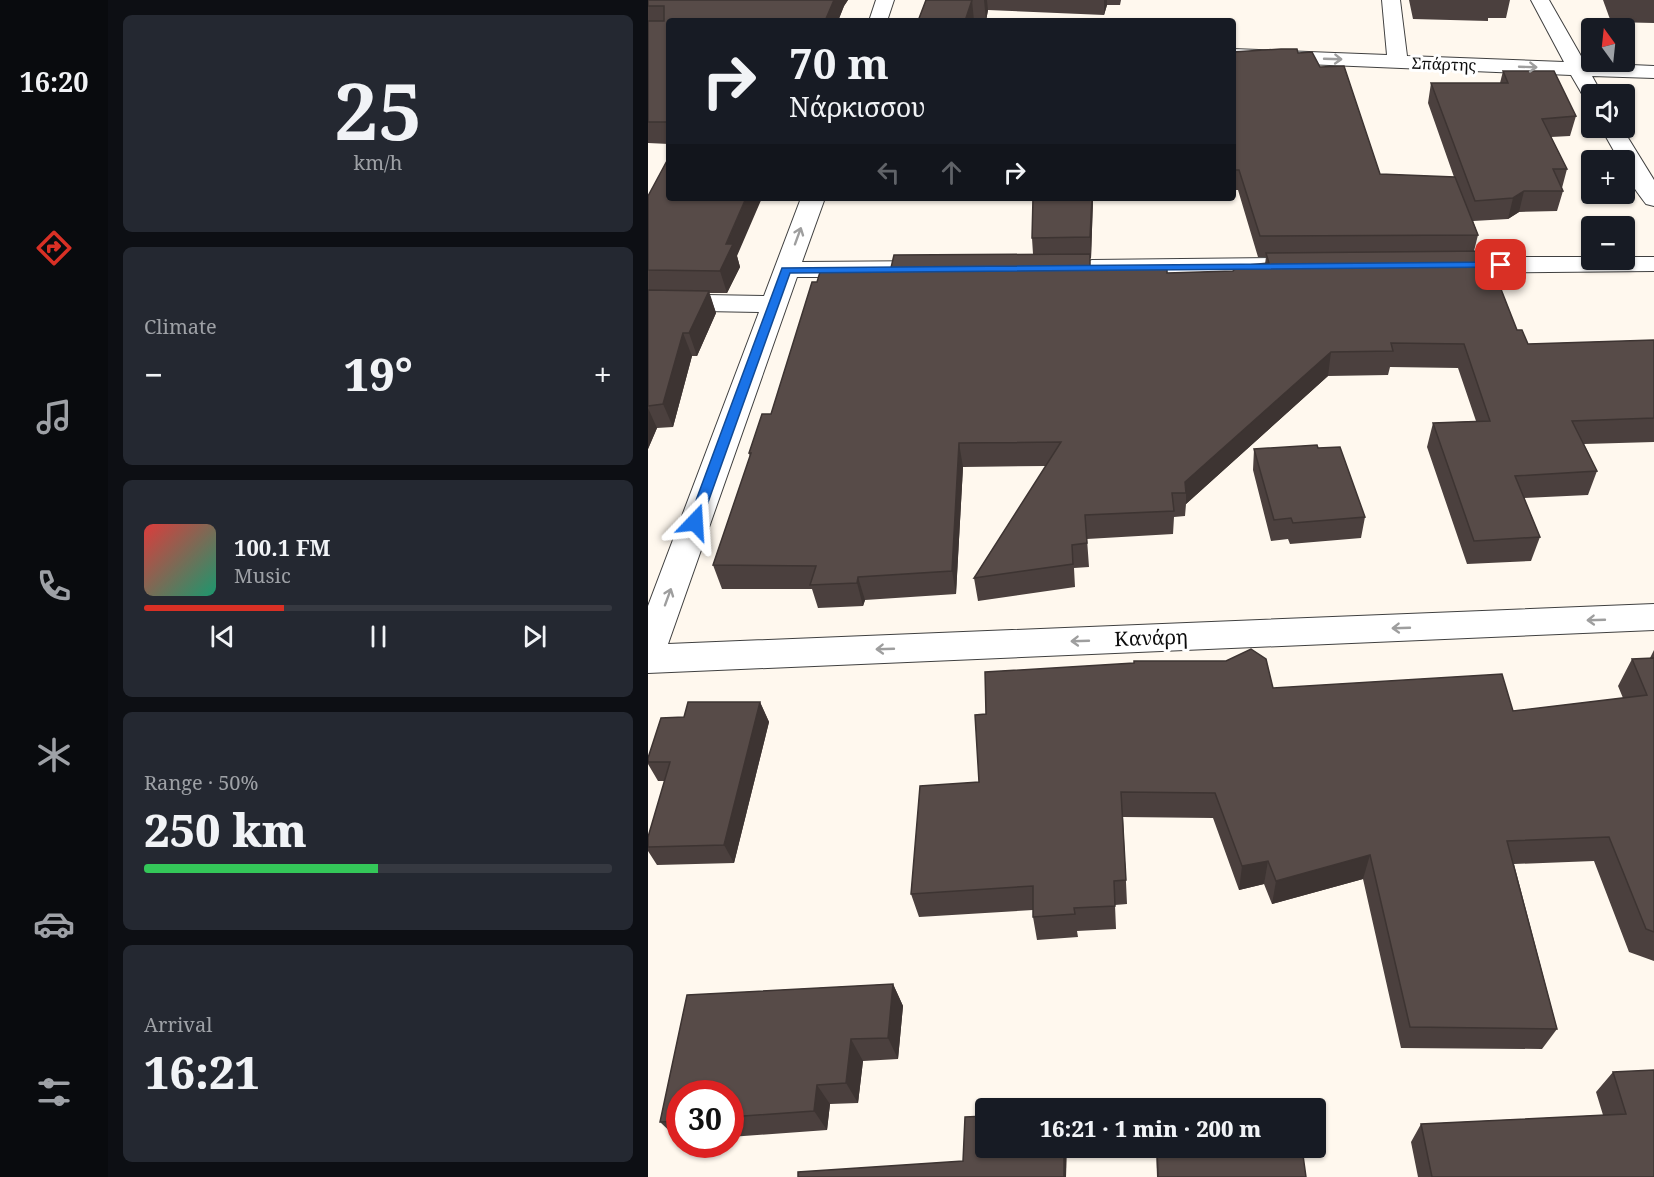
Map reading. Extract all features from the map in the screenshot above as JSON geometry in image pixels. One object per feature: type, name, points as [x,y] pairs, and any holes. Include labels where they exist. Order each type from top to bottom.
[{"type":"street","points":[[879,18],[885,0]]},
{"type":"street","points":[[1392,0],[1398,62]]},
{"type":"street","points":[[1540,0],[1585,84]]},
{"type":"street","name":"Σπάρτης","points":[[1236,55],[1654,72]]},
{"type":"street","points":[[1617,138],[1654,199]]},
{"type":"street","points":[[648,652],[812,201]]},
{"type":"street","points":[[1420,266],[1654,264]]},
{"type":"street","points":[[1067,268],[1302,266]]},
{"type":"street","points":[[786,270],[962,269]]},
{"type":"street","points":[[648,302],[773,304]]},
{"type":"street","name":"Κανάρη","points":[[648,659],[1654,617]]},
{"type":"building","points":[[648,0],[834,0],[826,18],[666,18],[666,122],[648,122],[648,21],[664,21],[664,6],[648,6]]},
{"type":"building","points":[[926,0],[972,0],[966,18],[919,18]]},
{"type":"building","points":[[1297,49],[1298,53],[1312,52],[1320,67],[1344,66],[1380,174],[1455,177],[1478,235],[1260,236],[1239,170],[1236,170],[1236,52]]},
{"type":"building","points":[[1503,71],[1554,71],[1576,116],[1542,119],[1567,169],[1553,169],[1563,191],[1524,191],[1513,198],[1475,201],[1431,83],[1508,83]]},
{"type":"building","points":[[666,163],[666,201],[745,201],[726,244],[733,244],[720,271],[648,270],[648,196]]},
{"type":"building","points":[[1033,201],[1092,201],[1090,237],[1032,238]]},
{"type":"building","points":[[1486,251],[1517,330],[1522,330],[1528,344],[1654,340],[1654,418],[1572,421],[1597,471],[1515,476],[1540,537],[1474,541],[1433,423],[1490,421],[1464,344],[1391,343],[1393,351],[1331,352],[1185,482],[1186,493],[1172,493],[1174,511],[1085,515],[1087,543],[1072,545],[1073,564],[974,578],[1061,442],[959,443],[952,571],[858,577],[857,583],[810,585],[816,566],[713,565],[762,414],[771,414],[812,282],[817,282],[820,272],[890,272],[894,255],[1090,254],[1090,267],[1167,268],[1167,273],[1233,271],[1237,266],[1269,263],[1266,253]]},
{"type":"building","points":[[648,290],[709,291],[689,333],[683,333],[663,404],[648,406]]},
{"type":"building","points":[[1317,445],[1318,448],[1340,447],[1365,517],[1293,523],[1291,518],[1274,520],[1254,449]]},
{"type":"building","points":[[1251,649],[1266,659],[1273,688],[1502,674],[1513,711],[1647,695],[1632,659],[1654,658],[1654,932],[1646,929],[1609,837],[1507,841],[1557,1029],[1410,1027],[1370,855],[1276,881],[1268,861],[1242,866],[1215,793],[1121,792],[1126,880],[1114,881],[1115,906],[1074,908],[1075,914],[1033,917],[1033,886],[911,894],[920,786],[979,782],[975,715],[986,714],[985,672],[1134,663],[1134,661],[1226,661]]},
{"type":"building","points":[[688,702],[760,702],[724,845],[648,847],[648,837],[670,762],[648,762],[648,758],[661,718],[684,717]]},
{"type":"building","points":[[893,984],[888,1038],[851,1039],[846,1083],[817,1085],[814,1111],[744,1116],[744,1080],[669,1080],[687,995]]},
{"type":"building","points":[[1654,1070],[1654,1177],[1432,1177],[1421,1124],[1626,1114],[1613,1072]]},
{"type":"building","points":[[666,1094],[666,1122],[660,1122]]},
{"type":"building","points":[[965,1117],[975,1117],[975,1158],[1064,1158],[1064,1177],[798,1177],[798,1172],[963,1161]]},
{"type":"building","points":[[1157,1158],[1303,1158],[1306,1177],[1158,1177]]},
{"type":"route","points":[[695,522],[786,270],[1501,265]]}]
